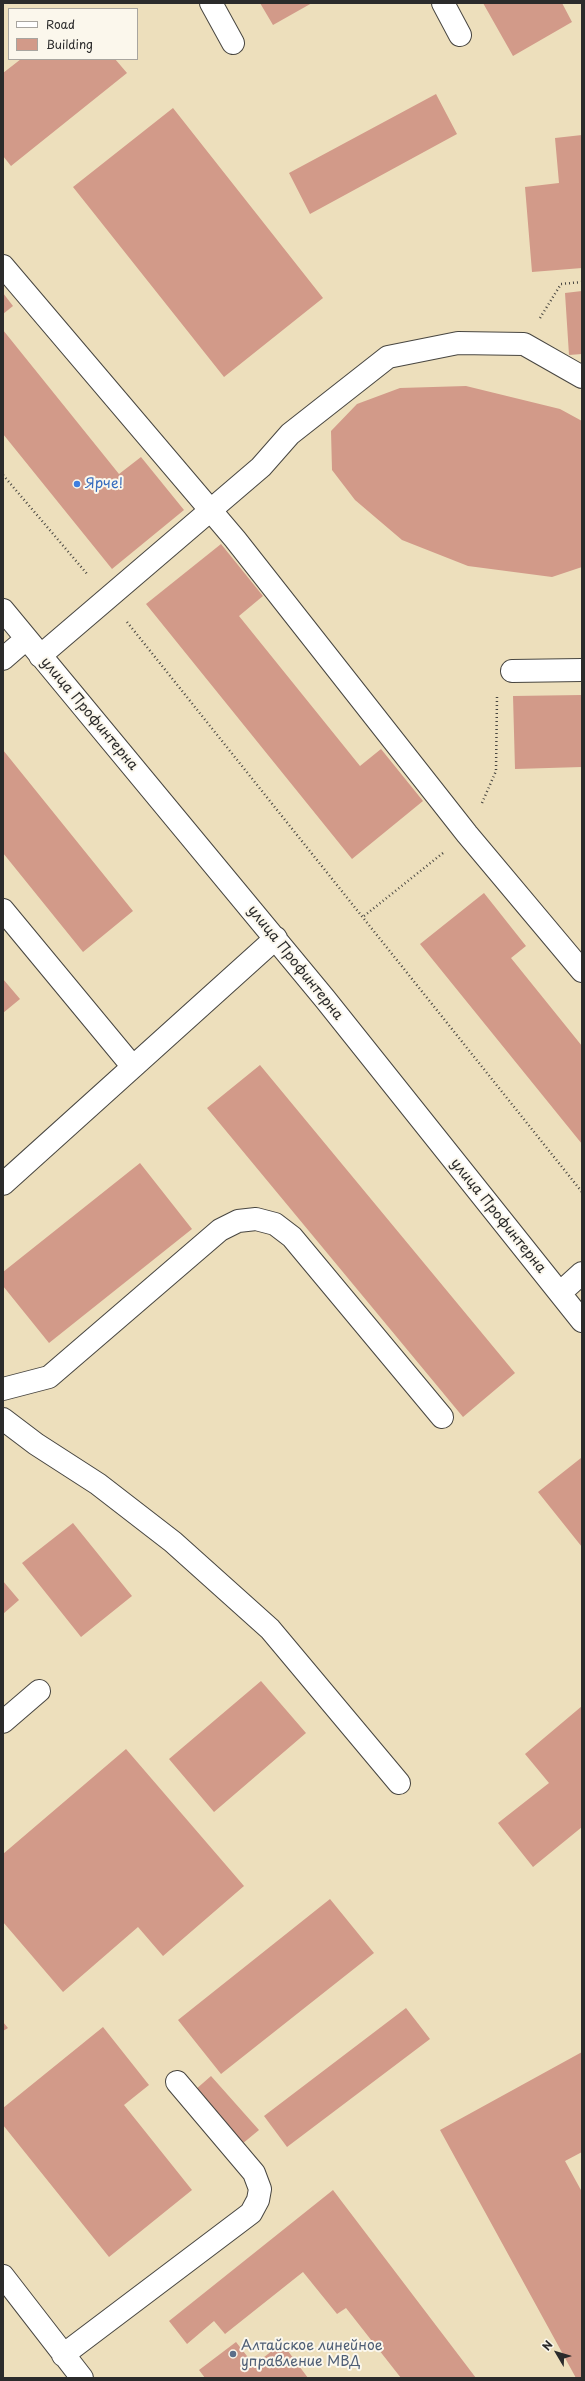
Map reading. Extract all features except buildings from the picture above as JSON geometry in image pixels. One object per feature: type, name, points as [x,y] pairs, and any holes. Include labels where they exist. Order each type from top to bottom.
[{"type":"street","points":[[211,3],[233,43]]},
{"type":"street","points":[[443,3],[460,35]]},
{"type":"street","points":[[3,266],[210,509],[467,834],[582,971]]},
{"type":"street","points":[[40,656],[260,467],[290,434],[388,357],[458,343],[524,344],[582,377]]},
{"type":"street","name":"улица Профинтерна","points":[[3,610],[276,938],[582,1321]]},
{"type":"street","points":[[3,658],[26,638]]},
{"type":"street","points":[[512,671],[582,670]]},
{"type":"street","points":[[3,910],[133,1067]]},
{"type":"street","points":[[3,1184],[276,938]]},
{"type":"street","points":[[3,1389],[49,1377],[220,1230],[238,1221],[256,1219],[275,1224],[292,1237],[442,1417]]},
{"type":"street","points":[[560,1293],[582,1273]]},
{"type":"street","points":[[3,1419],[36,1444],[98,1484],[173,1542],[270,1629],[399,1783]]},
{"type":"street","points":[[3,1722],[39,1691]]},
{"type":"street","points":[[63,2355],[251,2213],[258,2200],[260,2189],[254,2173],[177,2082]]},
{"type":"street","points":[[3,2276],[82,2378]]},
{"type":"path","points":[[524,344],[561,284],[582,282]]},
{"type":"path","points":[[3,475],[107,597],[364,916],[582,1192]]},
{"type":"path","points":[[364,916],[467,834],[496,770],[497,690],[512,671]]},
{"type":"place","name":"Ярче!","points":[[77,484]]},
{"type":"place","name":"Алтайское линейное управление МВД","points":[[233,2354]]}]
